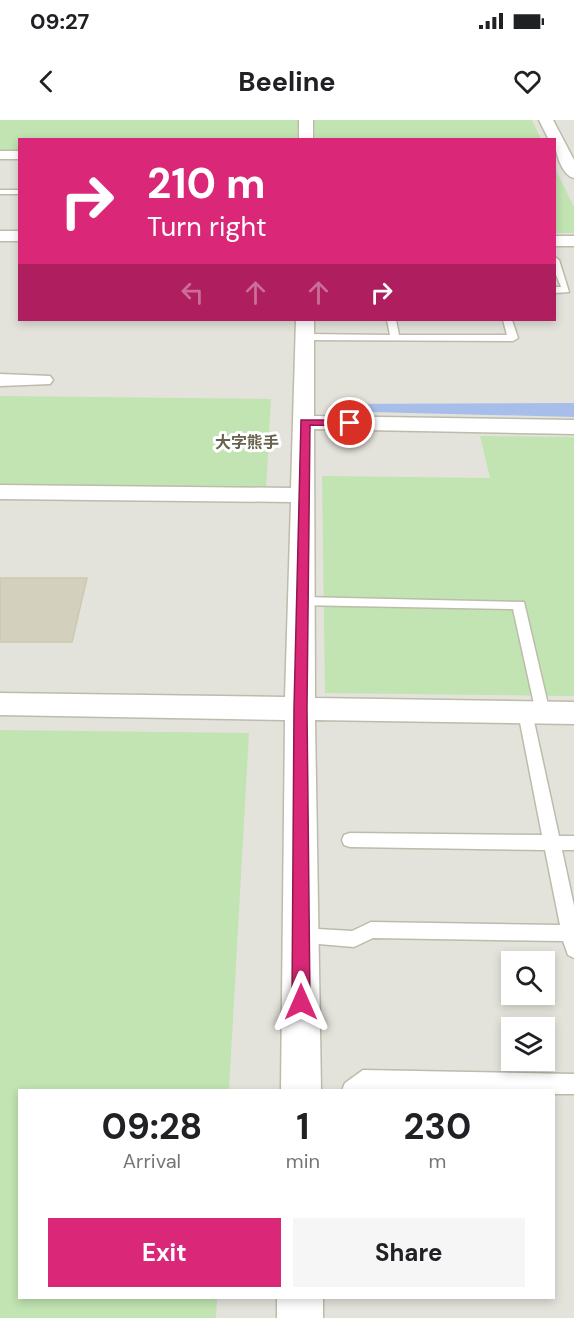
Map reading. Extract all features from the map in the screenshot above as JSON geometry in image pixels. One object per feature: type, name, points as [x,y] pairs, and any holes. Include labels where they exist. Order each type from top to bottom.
[{"type":"street","points":[[306,120],[306,138]]},
{"type":"street","points":[[546,120],[555,138]]},
{"type":"street","points":[[556,139],[574,174]]},
{"type":"street","points":[[0,155],[18,155]]},
{"type":"street","points":[[0,236],[18,236]]},
{"type":"street","points":[[556,241],[574,241]]},
{"type":"street","points":[[301,1089],[300,708],[305,422],[304,328]]},
{"type":"street","points":[[0,380],[43,380]]},
{"type":"street","points":[[305,422],[574,427]]},
{"type":"street","points":[[0,492],[302,495]]},
{"type":"street","points":[[0,704],[574,713]]},
{"type":"street","points":[[300,1299],[300,1318]]},
{"type":"lane","points":[[0,192],[18,192]]},
{"type":"lane","points":[[556,264],[566,290],[556,290]]},
{"type":"lane","points":[[392,321],[395,338]]},
{"type":"lane","points":[[304,328],[395,338],[513,338],[508,321]]},
{"type":"lane","points":[[301,602],[519,605],[552,843],[572,941],[371,930],[354,939],[301,936]]},
{"type":"lane","points":[[350,840],[574,843]]},
{"type":"lane","points":[[353,1089],[363,1080],[574,1084]]},
{"type":"shaded area","points":[[0,120],[574,120],[574,1318],[0,1318]]},
{"type":"green space","points":[[0,120],[298,120],[297,138],[18,138],[18,151],[0,151]]},
{"type":"green space","points":[[314,120],[532,120],[541,138],[315,138]]},
{"type":"green space","points":[[556,170],[574,207],[574,233],[556,233]]},
{"type":"green space","points":[[0,396],[271,399],[266,490],[0,487]]},
{"type":"green space","points":[[480,436],[574,437],[574,696],[325,693],[322,476],[490,478]]},
{"type":"green space","points":[[0,730],[249,733],[229,1089],[18,1089],[18,1299],[217,1299],[216,1318],[0,1318]]},
{"type":"water","points":[[574,403],[574,417],[331,411],[329,408],[331,404]]},
{"type":"building","points":[[0,578],[87,578],[72,642],[0,642]]},
{"type":"district","name":"大字熊手","points":[[247,442]]},
{"type":"route","points":[[301,1002],[300,708],[305,422],[350,423]]}]
